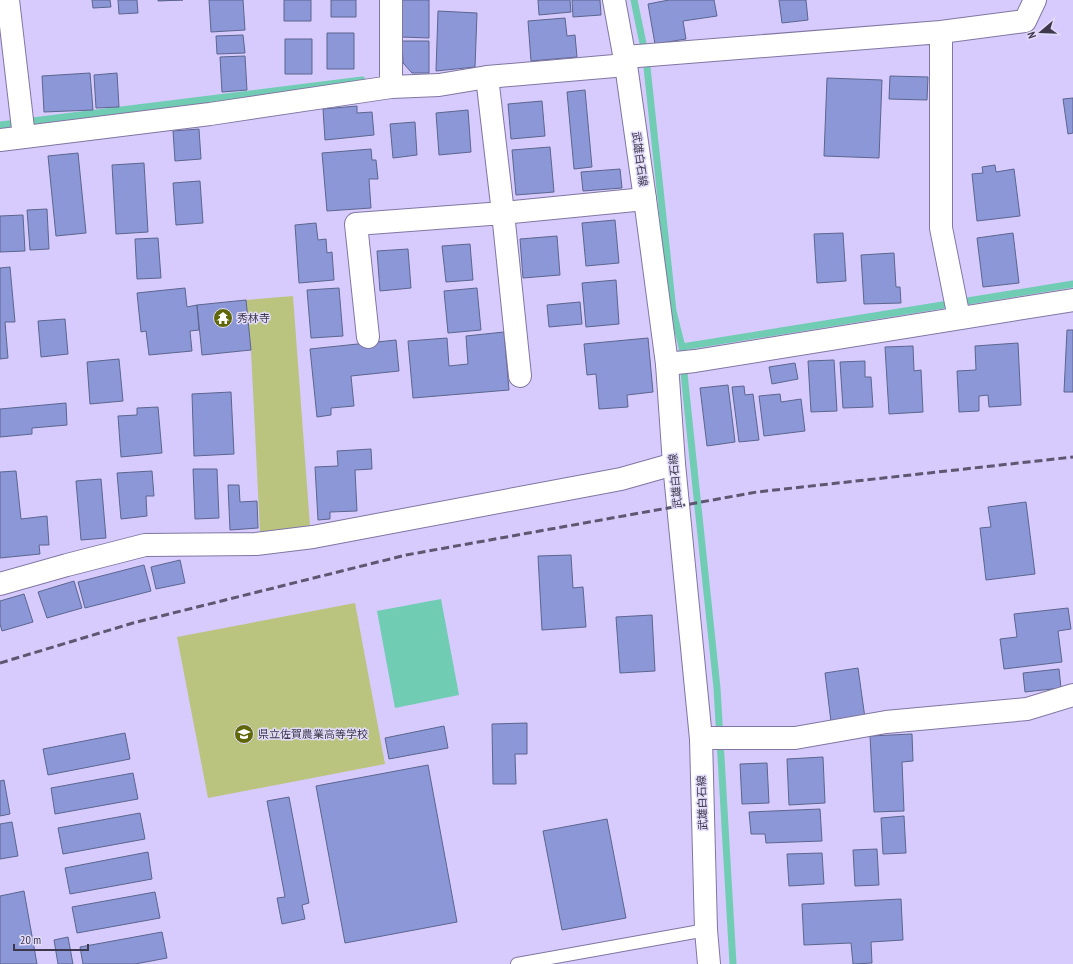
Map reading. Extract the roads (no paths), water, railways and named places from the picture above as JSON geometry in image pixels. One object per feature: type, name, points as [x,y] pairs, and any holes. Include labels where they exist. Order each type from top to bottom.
[{"type":"street","points":[[8,0],[24,137]]},
{"type":"street","points":[[391,0],[391,87]]},
{"type":"street","name":"武雄白石線","points":[[614,0],[635,58],[645,199],[679,363],[674,464],[706,738],[706,930],[709,964]]},
{"type":"street","points":[[0,140],[210,114],[391,87],[439,85],[487,77],[635,58],[941,32],[1024,21],[1035,0]]},
{"type":"street","points":[[941,32],[941,228],[957,309]]},
{"type":"street","points":[[487,77],[520,376]]},
{"type":"street","points":[[368,337],[356,224],[503,213],[645,199]]},
{"type":"street","points":[[679,363],[957,309],[1073,300]]},
{"type":"street","points":[[0,584],[67,564],[145,545],[256,544],[313,537],[621,479],[674,464]]},
{"type":"street","points":[[706,738],[795,738],[886,722],[1027,709],[1073,695]]},
{"type":"lane","points":[[517,964],[706,930]]},
{"type":"waterway","points":[[634,0],[646,58],[673,311],[682,347],[717,688],[733,964]]},
{"type":"waterway","points":[[0,125],[362,80]]},
{"type":"waterway","points":[[682,347],[1073,284]]},
{"type":"railway","points":[[0,663],[133,623],[406,555],[757,492],[1073,457]]},
{"type":"place","name":"秀林寺","points":[[223,318]]},
{"type":"place","name":"県立佐賀農業高等学校","points":[[244,734]]}]
